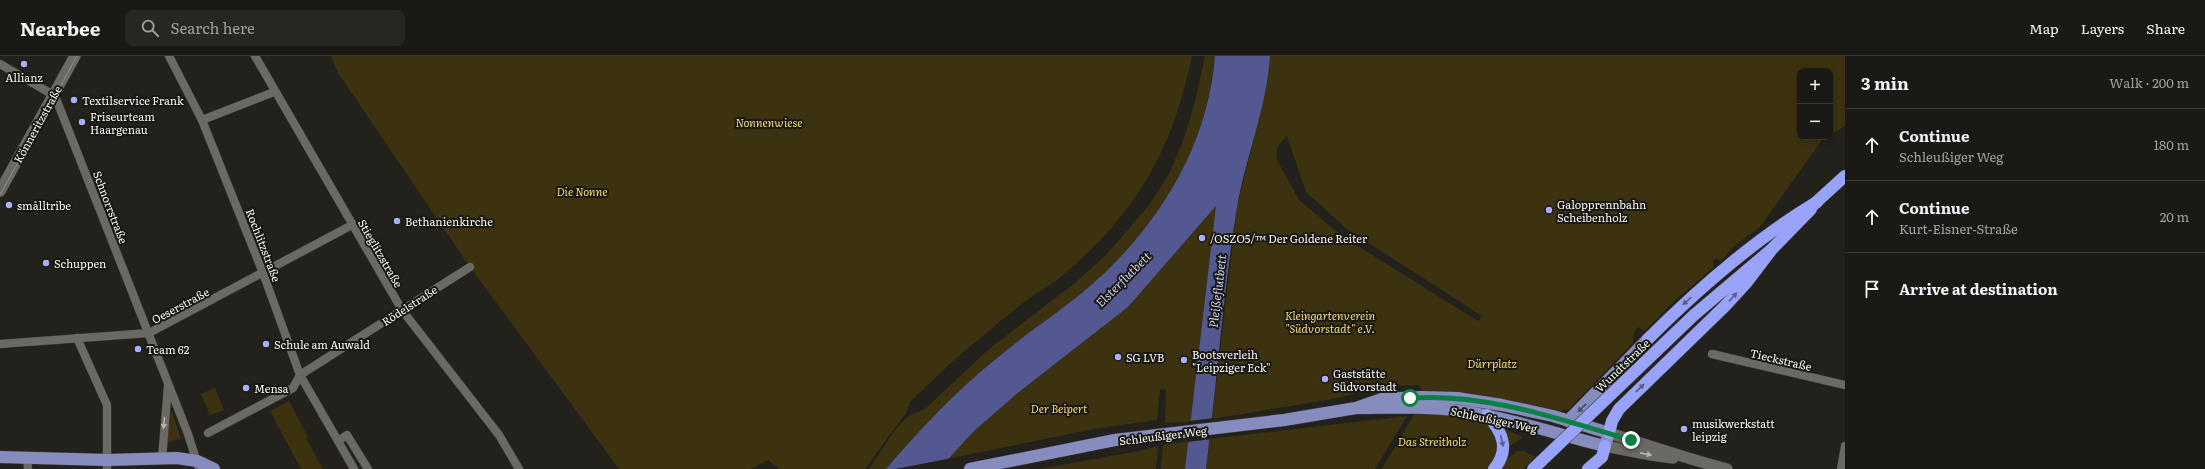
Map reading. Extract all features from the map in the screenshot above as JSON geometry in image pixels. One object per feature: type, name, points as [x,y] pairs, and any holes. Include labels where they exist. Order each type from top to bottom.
[{"type":"highway","name":"Wundtstraße","points":[[1731,282],[1784,228],[1817,202],[1845,176]]},
{"type":"highway","name":"Wundtstraße","points":[[1533,469],[1694,315],[1731,282],[1772,249],[1803,219],[1817,202]]},
{"type":"highway","points":[[1648,339],[1727,266],[1785,221],[1817,202]]},
{"type":"highway","points":[[1609,433],[1612,421],[1619,409],[1730,300],[1747,282],[1772,249]]},
{"type":"highway","points":[[1487,416],[1494,423],[1504,441],[1502,457],[1494,469]]},
{"type":"highway","points":[[1588,469],[1602,458],[1605,446]]},
{"type":"main road","name":"Könneritzstraße","points":[[0,191],[75,56]]},
{"type":"main road","points":[[1568,421],[1648,339]]},
{"type":"main road","name":"Schleußiger Weg","points":[[1356,408],[1382,399],[1443,397],[1502,404],[1609,433]]},
{"type":"main road","name":"Schleußiger Weg","points":[[970,469],[1115,440],[1233,427],[1356,408],[1417,407],[1487,416],[1605,446]]},
{"type":"main road","points":[[1689,460],[1653,446],[1609,433],[1605,446],[1651,456],[1689,460],[1727,469]]},
{"type":"main road","points":[[0,457],[28,463],[107,465],[177,458],[214,469]]},
{"type":"street","name":"Rochlitzstraße","points":[[169,56],[202,120],[264,273],[300,375],[354,469]]},
{"type":"street","name":"Stieglitzstraße","points":[[255,56],[274,92],[402,310],[499,435],[519,469]]},
{"type":"street","points":[[0,64],[54,94]]},
{"type":"street","points":[[202,120],[274,92]]},
{"type":"street","name":"Schnorrstraße","points":[[54,94],[149,334],[198,465]]},
{"type":"street","name":"Oeserstraße","points":[[0,344],[149,334],[352,225]]},
{"type":"street","name":"Rödelstraße","points":[[208,433],[293,388],[300,375],[470,267]]},
{"type":"street","points":[[77,338],[107,405],[107,465]]},
{"type":"street","name":"Tieckstraße","points":[[1712,354],[1845,385]]},
{"type":"street","name":"Schnorrstraße","points":[[162,459],[168,385]]},
{"type":"street","points":[[338,441],[347,435],[367,467],[358,469]]},
{"type":"street","points":[[1841,469],[1845,446]]},
{"type":"green space","name":"Die Nonne","points":[[331,56],[1192,56],[1184,90],[1174,121],[1162,150],[1148,178],[1131,203],[1089,252],[1059,278],[1031,297],[974,343],[946,367],[910,402],[906,413],[865,469],[779,469],[768,460],[751,469],[619,469],[470,267],[338,73]]},
{"type":"green space","points":[[1205,56],[1215,56],[1210,90],[1201,124],[1189,156],[1173,187],[1154,216],[1133,243],[1109,269],[1083,292],[1007,350],[967,384],[925,425],[886,469],[869,469],[894,431],[909,415],[925,409],[989,349],[1076,282],[1105,256],[1150,204],[1169,174],[1183,141],[1195,102]]},
{"type":"green space","name":"Galopprennbahn Scheibenholz","points":[[1270,56],[1845,56],[1845,126],[1833,133],[1833,68],[1797,68],[1797,140],[1822,140],[1760,227],[1733,247],[1721,261],[1715,258],[1713,261],[1714,267],[1673,302],[1645,331],[1638,327],[1634,333],[1633,343],[1569,409],[1560,411],[1471,393],[1422,390],[1418,385],[1382,386],[1338,398],[1212,419],[1237,206],[1259,119],[1269,70]],"holes":[[[1287,136],[1306,192],[1347,229],[1482,316],[1478,321],[1342,236],[1299,200],[1276,158],[1278,146]]]},
{"type":"green space","name":"Der Beipert","points":[[1217,205],[1191,422],[1165,423],[1166,390],[1160,389],[1157,420],[1094,429],[947,459],[974,431],[1019,392],[1128,307]]},
{"type":"green space","points":[[215,388],[224,410],[210,415],[201,394]]},
{"type":"green space","points":[[289,401],[308,437],[306,438],[323,469],[301,469],[270,411]]},
{"type":"green space","points":[[172,412],[181,439],[167,443],[169,413]]},
{"type":"green space","name":"Das Streitholz","points":[[1421,413],[1461,416],[1491,425],[1497,436],[1497,448],[1491,464],[1487,469],[1382,469],[1414,415]]},
{"type":"green space","points":[[1407,416],[1375,469],[1206,469],[1210,439]]},
{"type":"green space","points":[[1504,429],[1523,437],[1509,447]]},
{"type":"green space","points":[[1189,441],[1185,469],[1161,469],[1163,445]]},
{"type":"green space","points":[[1158,446],[1156,469],[1040,469],[1144,450]]},
{"type":"green space","points":[[1516,451],[1523,451],[1535,457],[1523,469],[1497,469]]},
{"type":"water","points":[[1215,56],[1270,56],[1261,113],[1237,207],[1228,272],[1206,469],[1185,469],[1216,206],[1128,307],[1019,392],[974,431],[939,469],[886,469],[925,425],[967,384],[1007,350],[1083,292],[1109,269],[1133,243],[1154,216],[1173,187],[1189,156],[1201,124],[1210,90]]},
{"type":"pier","points":[[1214,418],[1212,439],[1187,442],[1189,421]]},
{"type":"pier","points":[[951,458],[941,469],[895,469],[947,459]]},
{"type":"tram line","points":[[0,195],[77,56]]},
{"type":"place","name":"Allianz","points":[[24,64]]},
{"type":"place","name":"Textilservice Frank","points":[[74,100]]},
{"type":"place","name":"Friseurteam Haargenau","points":[[82,122]]},
{"type":"place","name":"smålltribe","points":[[9,205]]},
{"type":"place","name":"Galopprennbahn Scheibenholz","points":[[1549,210]]},
{"type":"place","name":"Bethanienkirche","points":[[397,221]]},
{"type":"place","name":"/OSZO5/™ Der Goldene Reiter","points":[[1202,238]]},
{"type":"place","name":"Schuppen","points":[[46,263]]},
{"type":"place","name":"Schule am Auwald","points":[[266,344]]},
{"type":"place","name":"Team 62","points":[[138,349]]},
{"type":"place","name":"SG LVB","points":[[1118,357]]},
{"type":"place","name":"Bootsverleih \"Leipziger Eck\"","points":[[1184,360]]},
{"type":"place","name":"Gaststätte Südvorstadt","points":[[1325,379]]},
{"type":"place","name":"Mensa","points":[[246,388]]},
{"type":"place","name":"musikwerkstatt leipzig","points":[[1684,429]]},
{"type":"route","points":[[1410,398],[1438,396],[1472,399],[1502,404],[1553,416],[1631,440]]},
{"type":"park label","name":"Nonnenwiese","points":[[769,122]]},
{"type":"park label","name":"Kleingartenverein \"Südvorstadt\" e.V.","points":[[1330,321]]},
{"type":"park label","name":"Dürrplatz","points":[[1492,363]]},
{"type":"water label","name":"Elsterflutbett","points":[[1123,279]]},
{"type":"water label","name":"Pleißeflutbett","points":[[1217,291]]}]
